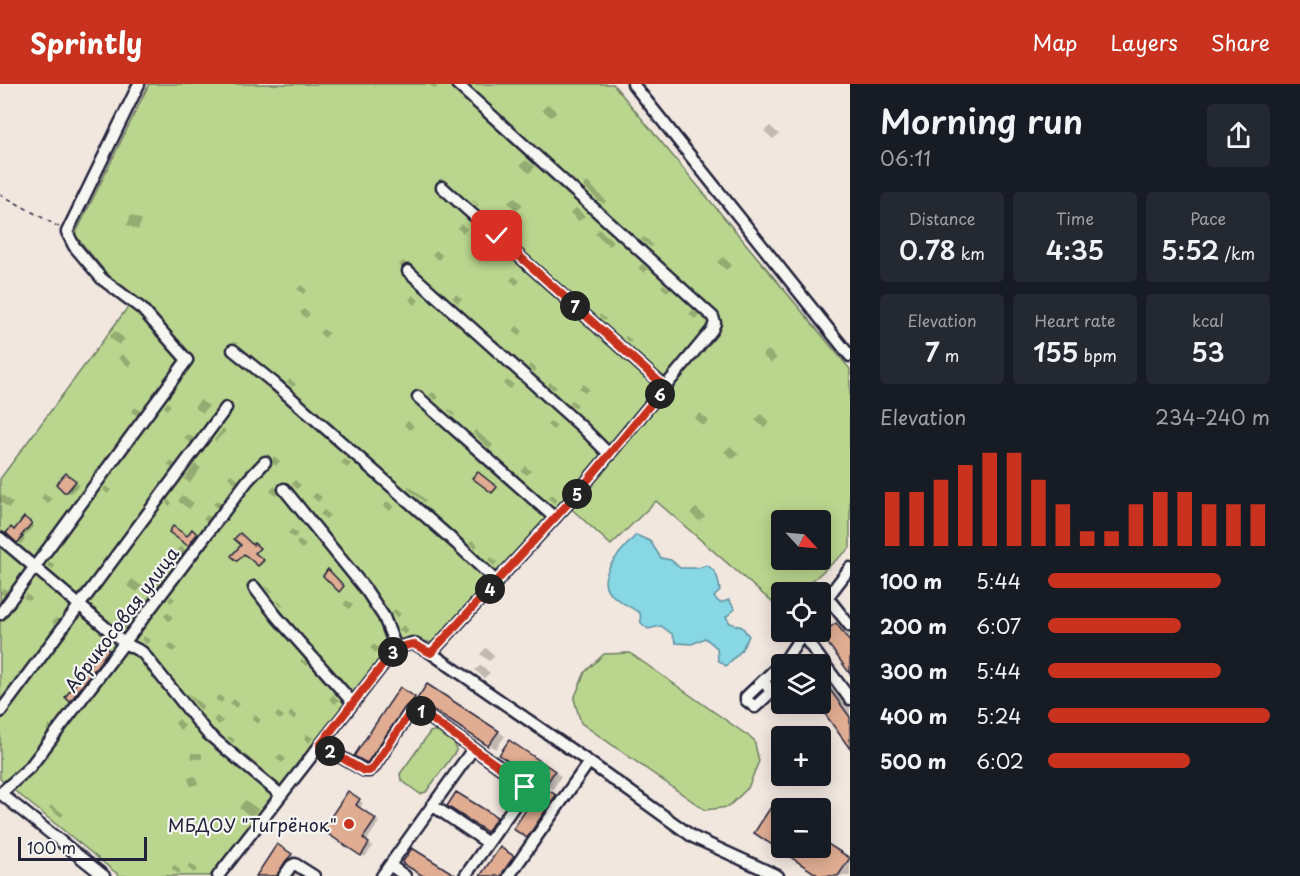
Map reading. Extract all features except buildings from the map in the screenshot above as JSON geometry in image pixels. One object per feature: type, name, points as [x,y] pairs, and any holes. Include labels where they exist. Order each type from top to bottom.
[{"type":"street","points":[[0,614],[187,360],[142,309],[102,279],[74,246],[67,232],[139,84]]},
{"type":"street","points":[[431,653],[555,518],[712,330],[715,323],[713,316],[457,84]]},
{"type":"street","points":[[633,84],[850,356]]},
{"type":"street","points":[[442,187],[665,387]]},
{"type":"street","points":[[408,271],[610,454]]},
{"type":"street","points":[[233,350],[301,406],[497,582]]},
{"type":"street","points":[[418,397],[555,518]]},
{"type":"street","points":[[0,712],[226,408]]},
{"type":"street","name":"Абрикосовая улица","points":[[0,793],[30,767],[248,480],[265,462]]},
{"type":"street","points":[[284,489],[366,590],[384,617],[396,648]]},
{"type":"street","points":[[0,538],[123,643],[142,652],[207,733],[281,795]]},
{"type":"street","points":[[831,592],[850,568]]},
{"type":"street","points":[[254,587],[352,703]]},
{"type":"street","points":[[831,602],[850,626]]},
{"type":"street","points":[[764,681],[786,659],[797,642]]},
{"type":"street","points":[[809,642],[850,699]]},
{"type":"street","points":[[218,876],[396,648],[413,644],[431,653],[693,837],[778,876]]},
{"type":"street","points":[[320,745],[364,771],[369,771],[411,711],[416,708],[522,783],[525,787],[524,792],[465,876]]},
{"type":"street","points":[[382,876],[473,749]]},
{"type":"street","points":[[509,876],[589,762]]},
{"type":"street","points":[[0,793],[104,876]]},
{"type":"street","points":[[432,805],[488,843]]},
{"type":"street","points":[[284,876],[295,864],[314,876]]},
{"type":"street","points":[[390,865],[405,876]]},
{"type":"path","points":[[0,194],[67,232]]},
{"type":"green space","points":[[149,84],[613,84],[850,369],[850,548],[831,564],[831,510],[771,510],[771,570],[824,570],[811,582],[771,582],[771,601],[656,501],[611,545],[565,503],[436,644],[413,638],[392,645],[210,876],[120,876],[0,779],[0,479],[131,303],[75,235]]},
{"type":"green space","points":[[630,653],[754,740],[759,761],[748,788],[728,807],[705,810],[581,723],[574,699],[585,672],[604,654]]},
{"type":"green space","points":[[437,730],[455,743],[456,751],[426,792],[420,794],[401,780],[400,774],[430,732]]},
{"type":"water","points":[[636,535],[650,541],[661,558],[671,560],[680,568],[698,568],[707,565],[715,573],[720,591],[714,597],[720,603],[729,600],[735,609],[726,617],[730,623],[742,627],[749,636],[741,651],[726,666],[718,660],[717,648],[705,638],[692,644],[676,643],[672,634],[661,626],[648,629],[641,623],[640,613],[621,602],[606,587],[607,571]]},
{"type":"place","name":"МБДОУ \"Тигрёнок\"","points":[[349,824]]},
{"type":"route","points":[[497,236],[665,387],[574,497],[431,653],[413,644],[396,648],[320,745],[364,771],[369,771],[411,711],[416,708],[525,787]]}]
